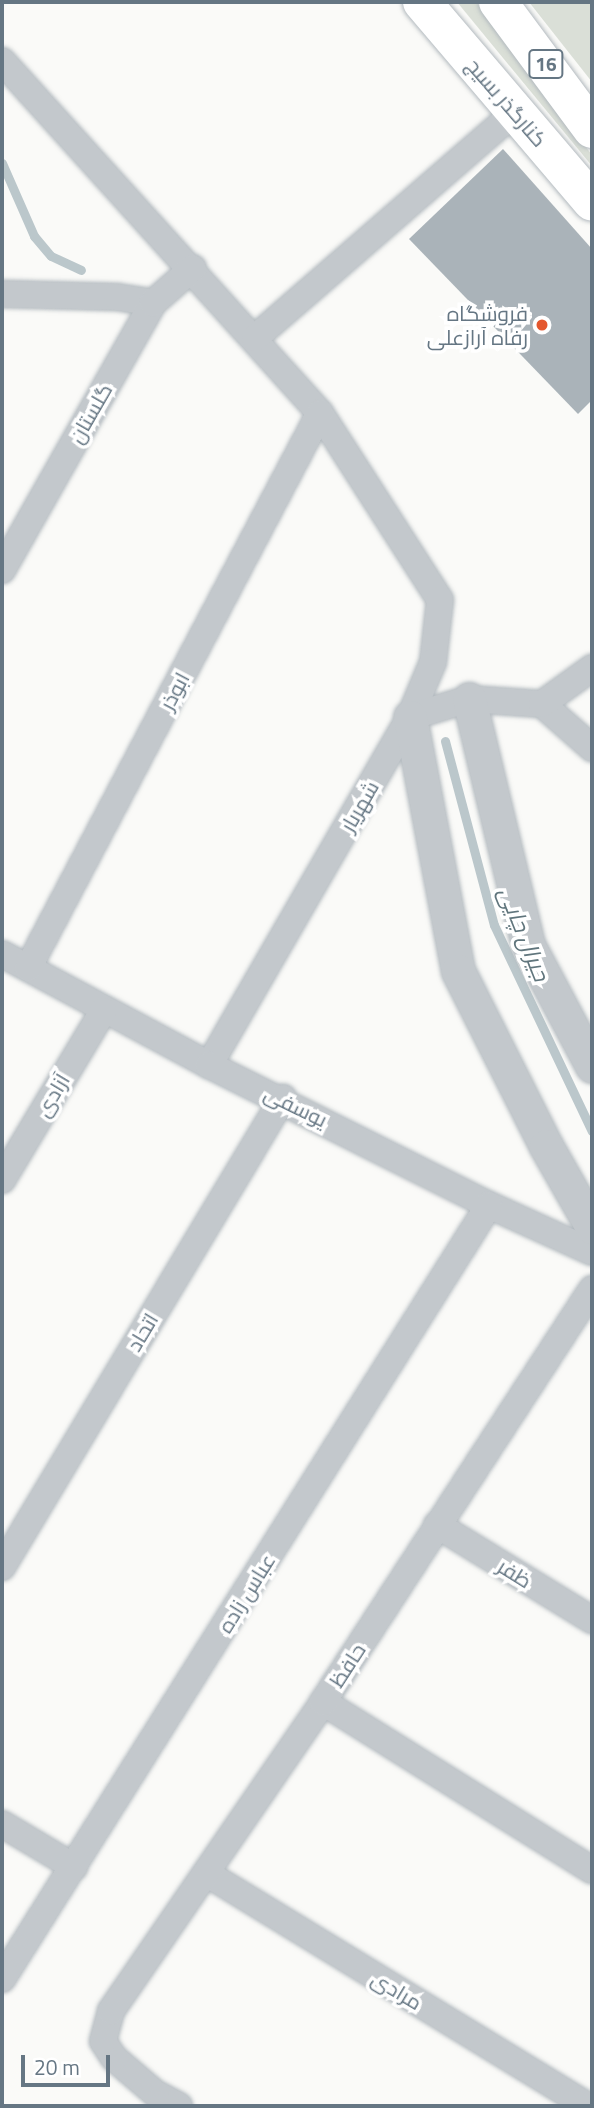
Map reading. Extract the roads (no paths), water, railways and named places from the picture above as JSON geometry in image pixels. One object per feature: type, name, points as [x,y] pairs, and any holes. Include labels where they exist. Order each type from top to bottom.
[{"type":"main road","name":"کنارگذر بسیج","points":[[422,2],[592,202]]},
{"type":"main road","name":"16","points":[[498,2],[592,129]]},
{"type":"street","name":"شهریار","points":[[2,61],[193,268],[320,414],[440,600],[433,662],[410,717],[209,1065]]},
{"type":"street","points":[[255,338],[515,112]]},
{"type":"street","name":"گلستان","points":[[2,570],[153,303],[193,268]]},
{"type":"street","points":[[2,294],[117,297],[153,303]]},
{"type":"street","name":"ابوذر","points":[[27,968],[320,414]]},
{"type":"street","points":[[542,704],[592,668]]},
{"type":"street","points":[[469,699],[528,944],[592,1066]]},
{"type":"street","points":[[592,748],[542,704],[469,699],[410,717],[458,971],[546,1146],[592,1227]]},
{"type":"street","name":"یوسفی","points":[[2,954],[103,1011],[209,1065],[283,1098],[489,1205],[592,1252]]},
{"type":"street","name":"آزادی","points":[[2,1180],[103,1011]]},
{"type":"street","name":"اتحاد","points":[[2,1567],[283,1098]]},
{"type":"street","name":"عباس زاده","points":[[2,1979],[489,1205]]},
{"type":"street","name":"حافظ","points":[[162,2102],[114,2059],[103,2042],[111,2011],[323,1702],[592,1289]]},
{"type":"street","name":"ظفر","points":[[438,1525],[592,1620]]},
{"type":"street","points":[[323,1702],[592,1870]]},
{"type":"street","points":[[2,1824],[74,1867]]},
{"type":"street","name":"مرادی","points":[[206,1873],[588,2106]]},
{"type":"waterway","name":"جیرال چایی","points":[[2,163],[34,236],[51,256],[81,270]]},
{"type":"waterway","name":"جیرال چایی","points":[[445,741],[494,925],[592,1131]]},
{"type":"place","name":"فروشگاه رفاه آرازعلی","points":[[542,325]]}]
